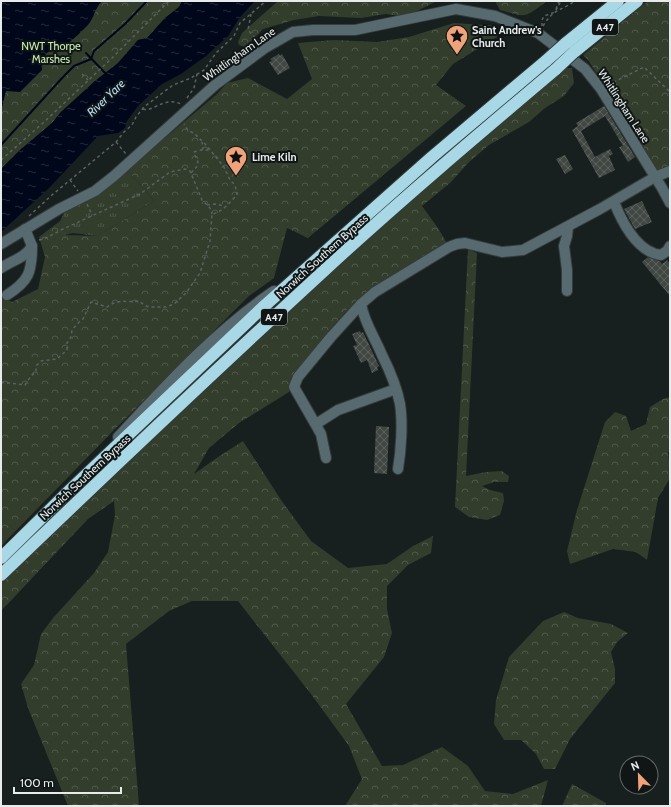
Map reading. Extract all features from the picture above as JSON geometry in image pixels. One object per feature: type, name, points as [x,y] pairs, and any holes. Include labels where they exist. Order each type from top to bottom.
[{"type":"highway","name":"Norwich Southern Bypass","points":[[1,575],[329,266],[441,166],[556,69],[570,48],[618,1]]},
{"type":"highway","name":"Norwich Southern Bypass","points":[[1,558],[70,490],[262,308],[432,157],[546,60],[570,48],[636,1]]},
{"type":"street","name":"Whitlingham Lane","points":[[1,244],[59,209],[95,191],[180,118],[193,104],[215,85],[265,48],[293,32],[355,30],[456,9],[495,16],[538,33],[585,69],[601,89],[670,203]]},
{"type":"street","points":[[326,458],[321,434],[294,387],[298,377],[330,337],[361,304],[375,292],[411,269],[457,244],[465,243],[502,252],[524,250],[670,171]]},
{"type":"street","points":[[614,202],[627,228],[646,249],[661,255],[667,251],[670,246]]},
{"type":"street","points":[[567,291],[567,270],[564,246],[568,227]]},
{"type":"street","points":[[7,295],[25,282],[30,272],[32,244],[25,229]]},
{"type":"street","points":[[1,268],[10,262],[20,259],[29,252],[32,244]]},
{"type":"street","points":[[361,304],[366,322],[383,356],[396,389],[400,405],[401,419],[398,469]]},
{"type":"street","points":[[316,424],[338,410],[396,389]]},
{"type":"path","points":[[1,160],[105,65],[169,1]]},
{"type":"path","points":[[28,217],[52,194],[116,142],[132,125],[136,117],[143,109],[173,84],[191,78],[204,70],[216,53],[234,36],[240,23],[266,1]]},
{"type":"path","points":[[560,1],[555,12],[548,18],[542,27],[542,20],[544,16],[555,12],[576,1]]},
{"type":"path","points":[[251,14],[248,30],[265,48]]},
{"type":"path","points":[[601,89],[644,67],[670,92]]},
{"type":"path","points":[[82,74],[88,80]]},
{"type":"path","points":[[187,99],[194,88],[197,74]]},
{"type":"path","points":[[143,109],[147,110],[170,101],[182,104]]},
{"type":"path","points":[[180,118],[187,129],[196,135],[210,150],[227,171],[230,180],[237,188],[237,194],[230,203],[224,206],[216,214],[212,214]]},
{"type":"path","points":[[201,141],[203,145],[202,150]]},
{"type":"path","points":[[116,142],[131,160]]},
{"type":"path","points":[[191,173],[198,164],[198,160],[194,152],[210,150]]},
{"type":"path","points":[[1,382],[25,385],[31,376],[36,372],[36,366],[41,361],[57,359],[67,350],[67,343],[71,337],[72,330],[83,319],[91,302],[107,306],[113,302],[139,301],[144,305],[157,308],[174,304],[180,299],[200,273],[210,241],[212,214],[210,208],[199,195],[190,171],[185,168],[170,172],[140,194],[104,209],[32,244]]},
{"type":"path","points":[[206,205],[215,204],[224,206]]},
{"type":"green space","name":"NWT Thorpe Marshes","points":[[1,1],[182,1],[179,7],[165,18],[147,38],[138,40],[118,63],[95,81],[61,112],[52,123],[20,150],[1,169]]},
{"type":"green space","points":[[278,1],[437,1],[417,11],[400,16],[386,14],[361,18],[319,16],[294,20],[263,29],[245,47],[239,45],[238,42],[242,33]]},
{"type":"green space","points":[[495,1],[547,1],[534,11],[521,15],[500,10]]},
{"type":"green space","points":[[648,1],[670,1],[670,167],[665,170],[656,170],[649,163],[601,80],[583,55]]},
{"type":"green space","points":[[454,23],[497,26],[497,37],[453,64],[436,85],[466,106],[308,238],[287,228],[274,278],[249,296],[111,433],[1,546],[1,296],[12,302],[38,289],[45,257],[39,237],[60,221],[65,235],[97,236],[154,201],[127,170],[217,94],[227,83],[248,78],[287,99],[312,79],[298,43],[334,40],[377,42],[409,37]]},
{"type":"green space","points":[[560,68],[572,68],[574,83],[564,96],[545,108],[529,122],[489,145],[469,162],[450,183],[422,206],[438,228],[449,247],[366,300],[348,309],[322,339],[294,378],[289,392],[239,423],[209,448],[194,474],[243,441],[281,500],[311,541],[348,568],[387,564],[413,546],[433,536],[431,553],[408,565],[387,586],[387,609],[392,633],[384,657],[346,704],[382,766],[403,765],[442,747],[468,766],[485,791],[513,794],[548,780],[541,806],[345,806],[362,779],[349,746],[311,694],[238,601],[192,601],[169,611],[126,644],[139,806],[68,806],[28,708],[21,684],[34,665],[41,634],[53,618],[94,573],[108,552],[115,515],[114,501],[88,519],[1,611],[1,584],[4,579],[331,268]]},
{"type":"green space","points":[[127,170],[154,201],[97,236],[73,233],[64,235],[60,221],[65,211],[98,193]]},
{"type":"green space","points":[[468,249],[477,253],[466,476],[486,472],[502,471],[509,476],[508,482],[494,482],[482,486],[490,490],[503,493],[504,501],[500,515],[487,520],[469,517],[455,507]]},
{"type":"green space","points":[[670,397],[670,448],[668,453],[670,469],[669,480],[658,498],[647,560],[636,552],[613,549],[570,564],[567,551],[577,510],[605,422],[615,412],[626,416],[631,431],[646,424],[650,407],[663,399]]},
{"type":"green space","points":[[564,612],[578,618],[611,624],[628,633],[617,642],[611,652],[615,669],[615,683],[570,739],[555,769],[544,769],[536,754],[521,740],[504,740],[494,724],[496,700],[509,657],[543,621]]},
{"type":"green space","points":[[572,784],[606,803],[606,806],[562,806]]},
{"type":"water","points":[[1,1],[102,1],[88,25],[81,32],[67,44],[47,53],[44,57],[42,70],[20,92],[6,91],[1,111]]},
{"type":"water","name":"River Yare","points":[[182,1],[255,1],[240,17],[228,36],[206,56],[181,74],[162,84],[138,106],[127,121],[125,128],[118,133],[98,136],[49,188],[1,232],[1,169],[20,150],[52,123],[61,112],[95,81],[118,63],[138,40],[147,38],[165,18],[179,7]]},
{"type":"building","points":[[279,54],[280,56],[282,54],[290,68],[278,75],[269,62],[272,61],[270,59]]},
{"type":"building","points":[[604,106],[635,157],[628,162],[619,147],[623,146],[605,116],[581,131],[595,157],[610,149],[613,154],[609,156],[615,170],[599,178],[572,130],[578,126],[576,123]]},
{"type":"building","points":[[565,155],[573,169],[565,174],[556,159]]},
{"type":"building","points":[[642,201],[652,222],[635,229],[624,209]]},
{"type":"building","points":[[648,257],[660,261],[662,264],[667,260],[670,264],[670,296],[642,262]]},
{"type":"building","points":[[360,331],[361,333],[363,332],[379,366],[377,367],[378,370],[372,373],[367,360],[361,363],[353,346],[357,345],[352,334]]},
{"type":"building","points":[[376,426],[389,427],[387,474],[374,473]]},
{"type":"waterway","points":[[1,145],[74,66],[91,59],[94,51],[125,24],[147,1]]},
{"type":"waterway","points":[[86,53],[107,75]]},
{"type":"place","name":"Saint Andrew's Church","points":[[457,56]]},
{"type":"place","name":"Lime Kiln","points":[[236,176]]}]
